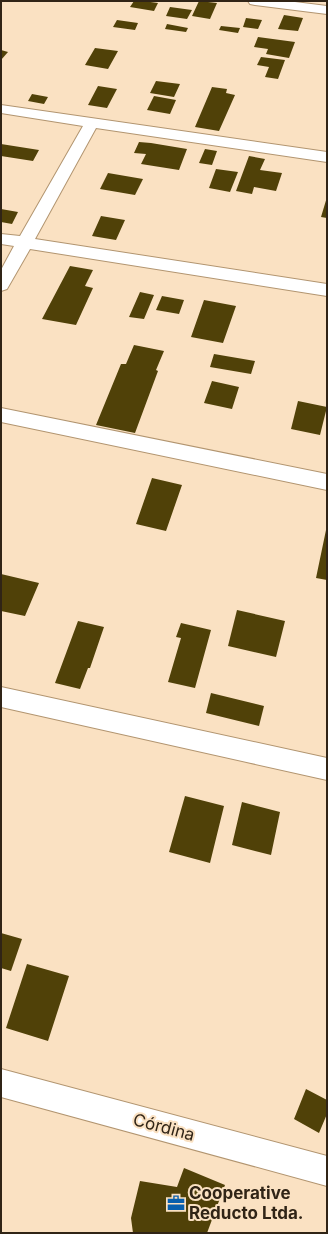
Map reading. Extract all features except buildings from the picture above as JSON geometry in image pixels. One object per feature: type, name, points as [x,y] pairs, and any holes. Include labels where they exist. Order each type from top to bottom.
[{"type":"street","points":[[255,1],[327,10]]},
{"type":"street","points":[[1,109],[327,156]]},
{"type":"street","points":[[1,285],[92,122]]},
{"type":"street","points":[[1,239],[327,290]]},
{"type":"street","points":[[1,415],[327,482]]},
{"type":"street","points":[[1,697],[327,769]]},
{"type":"street","name":"Córdina","points":[[1,1083],[327,1171]]},
{"type":"place","name":"Cooperative Reducto Ltda.","points":[[176,1203]]}]
